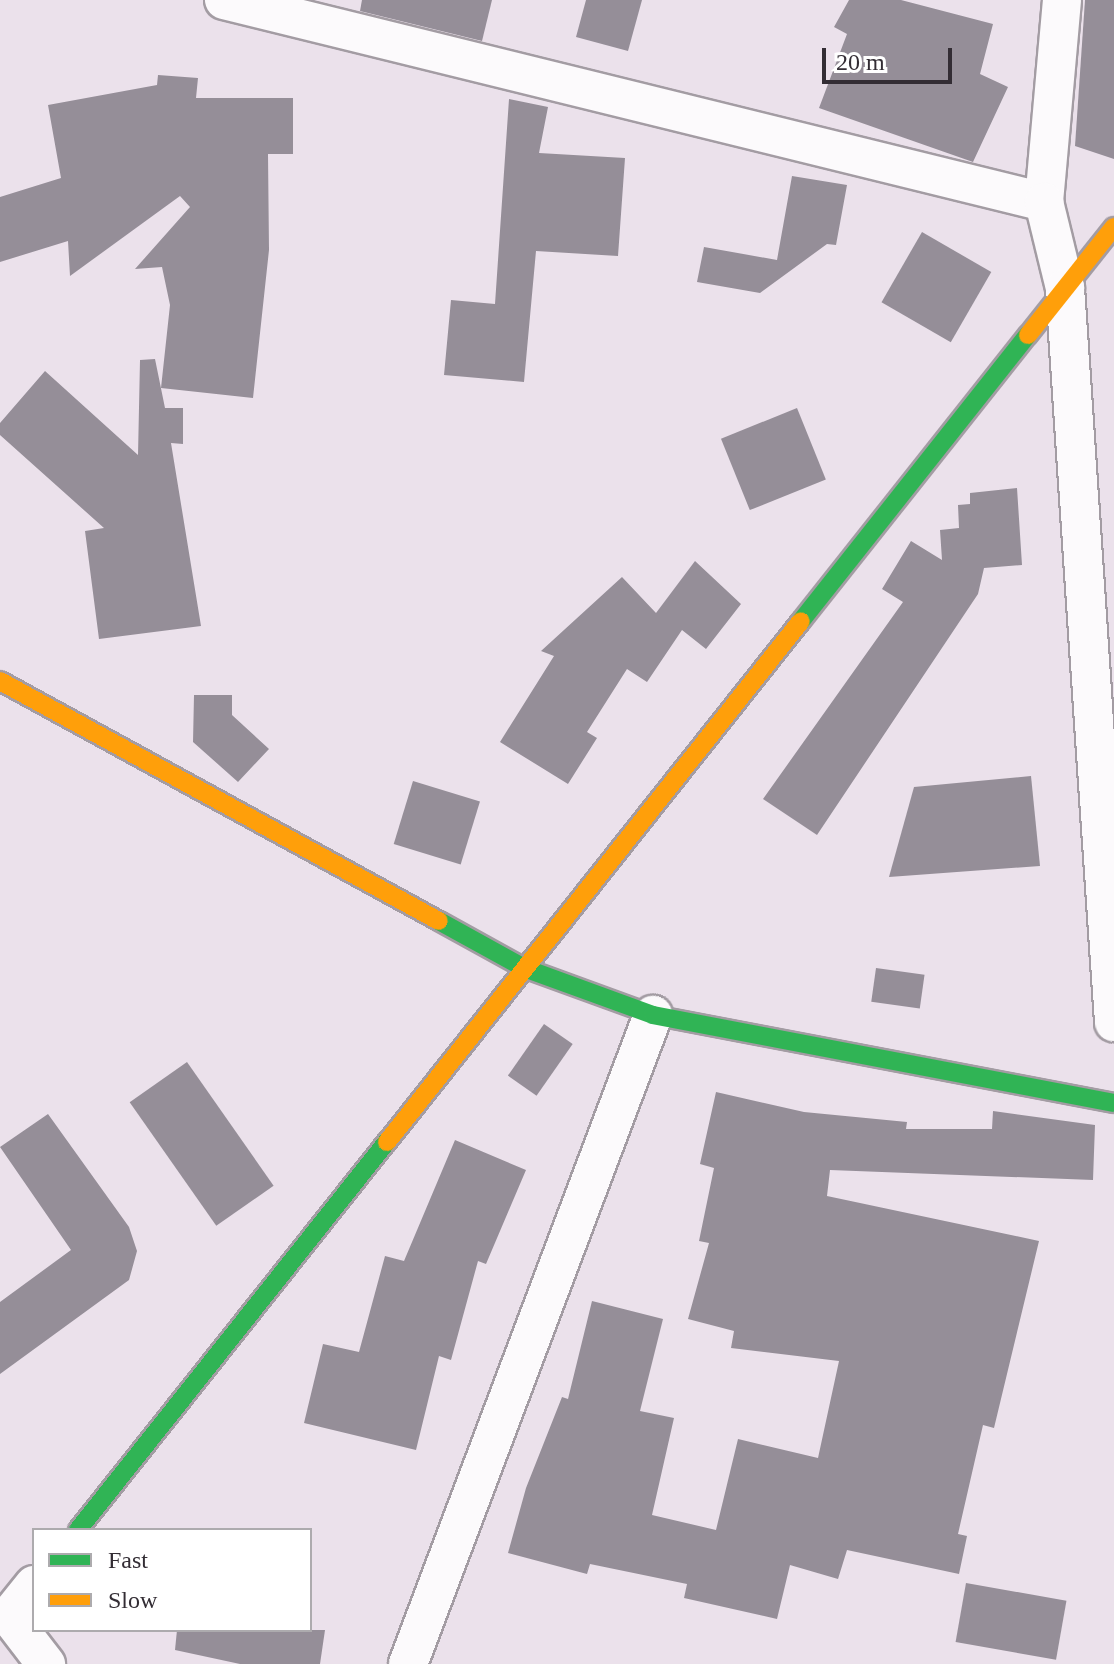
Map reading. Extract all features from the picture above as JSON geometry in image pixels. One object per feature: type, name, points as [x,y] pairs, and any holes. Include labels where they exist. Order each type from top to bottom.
[{"type":"street","points":[[224,0],[1044,202]]},
{"type":"street","points":[[1062,0],[1044,202],[1065,288],[1098,614],[1114,1022]]},
{"type":"street","points":[[80,1528],[1114,227]]},
{"type":"street","points":[[0,681],[524,968],[653,1015],[1114,1103]]},
{"type":"street","points":[[408,1664],[653,1015]]},
{"type":"street","points":[[32,1587],[9,1616],[46,1664]]},
{"type":"building","points":[[362,0],[492,0],[482,41],[360,11]]},
{"type":"building","points":[[586,0],[642,0],[628,51],[576,37]]},
{"type":"building","points":[[849,0],[901,0],[993,24],[980,74],[1008,87],[973,162],[819,108],[847,34],[834,27]]},
{"type":"building","points":[[1085,0],[1114,0],[1114,159],[1075,146]]},
{"type":"building","points":[[158,75],[198,78],[196,98],[293,98],[293,154],[268,154],[269,250],[253,398],[161,388],[170,305],[162,267],[135,269],[190,207],[180,196],[70,276],[68,241],[0,262],[0,197],[61,178],[48,105],[157,85]]},
{"type":"building","points":[[509,99],[548,107],[539,153],[625,158],[618,256],[536,251],[524,382],[444,375],[451,300],[495,304]]},
{"type":"building","points":[[792,176],[847,185],[836,245],[827,244],[760,293],[697,282],[704,247],[777,260]]},
{"type":"building","points":[[922,232],[991,272],[951,342],[882,302]]},
{"type":"building","points":[[155,359],[165,408],[183,408],[183,444],[171,443],[201,626],[99,639],[85,531],[104,528],[0,435],[0,423],[45,371],[138,455],[140,360]]},
{"type":"building","points":[[797,408],[826,479],[750,510],[721,439]]},
{"type":"building","points":[[1017,488],[1022,565],[984,568],[978,594],[817,835],[763,799],[903,602],[882,589],[911,541],[942,560],[940,530],[959,528],[958,505],[970,504],[970,493]]},
{"type":"building","points":[[695,561],[741,604],[706,649],[682,630],[647,682],[627,669],[587,732],[597,738],[568,784],[500,742],[554,656],[541,651],[622,577],[656,613]]},
{"type":"building","points":[[194,695],[232,695],[232,715],[269,749],[238,782],[193,742]]},
{"type":"building","points":[[1031,776],[1040,866],[889,877],[914,787]]},
{"type":"building","points":[[413,781],[480,801],[461,865],[394,844]]},
{"type":"building","points":[[876,968],[925,975],[920,1008],[871,1002]]},
{"type":"building","points":[[544,1024],[573,1044],[537,1096],[508,1076]]},
{"type":"building","points":[[187,1062],[274,1186],[216,1226],[130,1102]]},
{"type":"building","points":[[716,1092],[804,1112],[907,1122],[906,1129],[992,1129],[993,1111],[1095,1125],[1093,1180],[830,1170],[827,1196],[1039,1241],[994,1428],[983,1425],[958,1534],[967,1536],[959,1574],[847,1550],[838,1579],[790,1565],[777,1619],[684,1598],[687,1584],[590,1564],[587,1574],[508,1553],[526,1488],[562,1397],[568,1399],[592,1301],[663,1319],[640,1411],[674,1418],[652,1515],[716,1530],[738,1439],[818,1458],[839,1361],[731,1348],[734,1331],[688,1319],[709,1243],[699,1241],[714,1168],[700,1164]]},
{"type":"building","points":[[48,1114],[129,1227],[137,1251],[129,1280],[0,1374],[0,1302],[71,1250],[0,1147]]},
{"type":"building","points":[[455,1140],[526,1170],[486,1264],[478,1261],[451,1360],[439,1356],[416,1450],[304,1423],[323,1344],[359,1352],[385,1256],[404,1261]]},
{"type":"building","points":[[966,1583],[1066,1601],[1056,1660],[956,1642]]},
{"type":"building","points":[[325,1630],[320,1664],[240,1664],[175,1650],[177,1632]]},
{"type":"traffic: fast","points":[[801,621],[1028,335]]},
{"type":"traffic: fast","points":[[439,921],[524,968],[653,1015],[1114,1103]]},
{"type":"traffic: fast","points":[[80,1528],[387,1142]]},
{"type":"traffic: slow","points":[[1028,335],[1114,227]]},
{"type":"traffic: slow","points":[[387,1142],[801,621]]},
{"type":"traffic: slow","points":[[0,681],[439,921]]}]
